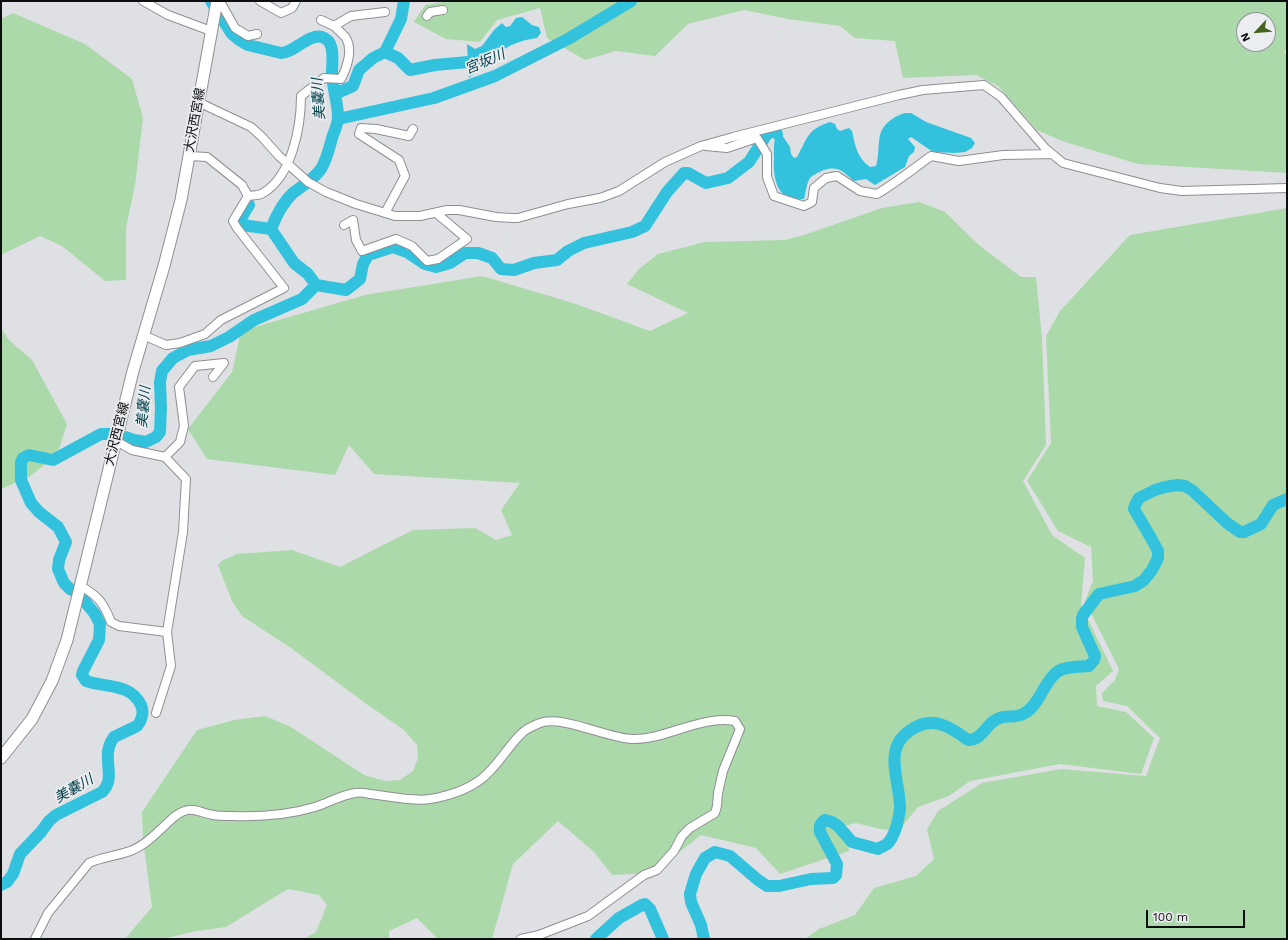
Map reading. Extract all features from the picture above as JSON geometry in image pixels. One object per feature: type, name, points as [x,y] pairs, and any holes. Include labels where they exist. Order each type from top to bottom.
[{"type":"main road","name":"大沢西宮線","points":[[1,758],[32,718],[52,681],[67,640],[143,335],[164,266],[181,200],[217,1]]},
{"type":"street","points":[[143,1],[168,16],[211,31]]},
{"type":"street","points":[[217,1],[222,6],[235,28],[248,36],[257,34]]},
{"type":"street","points":[[260,1],[281,13],[292,8],[296,1]]},
{"type":"street","points":[[427,16],[430,12],[443,10]]},
{"type":"street","points":[[334,26],[351,16],[386,12]]},
{"type":"street","points":[[248,196],[261,194],[272,186],[289,164],[301,112],[301,96],[324,78],[341,79],[345,72],[350,53],[346,39],[334,26],[321,20]]},
{"type":"street","points":[[198,102],[251,127],[279,156],[308,182],[326,192],[356,204],[394,216],[420,216],[448,210],[459,210],[496,217],[512,218],[568,204],[600,198],[619,191],[665,162],[701,146],[923,90],[984,85],[1001,97],[1046,148],[1063,163],[1160,188],[1182,191],[1287,188]]},
{"type":"street","points":[[385,213],[405,176],[404,170],[399,160],[359,134],[361,128],[382,130],[409,136],[413,129]]},
{"type":"street","points":[[701,146],[727,148],[758,138],[767,154],[767,177],[774,196],[804,206],[812,202],[814,188],[826,178],[837,176],[860,191],[877,194],[895,183],[913,168],[931,156],[959,161],[1003,155],[1052,154]]},
{"type":"street","points":[[189,156],[206,157],[242,185],[248,196]]},
{"type":"street","points":[[143,335],[166,345],[180,343],[205,334],[220,320],[284,288],[233,221],[248,196]]},
{"type":"street","points":[[344,225],[353,220],[356,240],[362,251],[396,240],[412,246],[427,261],[438,259],[467,239],[436,213]]},
{"type":"street","points":[[165,457],[180,442],[184,426],[179,387],[195,366],[224,363],[213,377]]},
{"type":"street","points":[[117,436],[132,450],[165,457],[186,479],[183,532],[167,632],[170,666],[156,713]]},
{"type":"street","points":[[79,591],[95,595],[105,607],[112,622],[119,626],[167,632]]},
{"type":"street","points":[[35,939],[48,913],[89,863],[95,860],[131,851],[141,846],[174,816],[189,809],[214,815],[248,816],[303,811],[356,792],[427,800],[449,796],[481,780],[523,732],[542,722],[560,722],[617,737],[632,739],[650,737],[702,724],[727,720],[735,721],[740,730],[723,771],[715,813],[690,828],[682,836],[674,851],[657,870],[644,875],[588,916],[539,935],[521,939]]},
{"type":"green space","points":[[450,1],[1287,1],[1287,50],[1284,52],[1287,56],[1287,173],[1138,164],[1062,141],[1037,130],[998,86],[976,75],[903,78],[895,41],[855,38],[840,26],[788,19],[744,10],[688,24],[655,56],[616,51],[585,60],[547,38],[540,8],[497,20],[480,42],[446,39],[414,22],[425,5]]},
{"type":"green space","points":[[13,13],[85,44],[132,79],[143,118],[135,185],[126,228],[126,280],[105,281],[62,246],[40,236],[1,255],[1,19]]},
{"type":"green space","points":[[919,202],[945,212],[980,246],[1021,277],[1036,277],[1042,338],[1046,445],[1023,481],[1052,535],[1085,558],[1081,605],[1113,671],[1096,686],[1097,706],[1126,712],[1154,738],[1141,774],[1060,764],[970,781],[949,796],[918,807],[898,831],[880,829],[856,823],[844,826],[849,851],[780,874],[756,848],[701,835],[653,873],[612,875],[594,852],[558,821],[513,864],[492,939],[438,939],[417,918],[389,931],[389,939],[304,939],[316,932],[327,905],[319,895],[288,889],[226,927],[197,931],[162,939],[125,939],[152,907],[143,839],[142,812],[197,730],[234,720],[265,716],[291,727],[364,775],[385,781],[400,780],[413,771],[418,758],[417,745],[404,730],[291,648],[242,616],[232,601],[218,565],[223,560],[237,554],[292,550],[340,567],[413,530],[475,528],[496,540],[512,535],[501,510],[520,483],[374,474],[349,445],[335,475],[207,459],[188,429],[232,372],[241,331],[365,295],[482,276],[573,303],[650,331],[688,313],[627,284],[639,269],[658,254],[705,242],[785,240],[804,235],[882,208]]},
{"type":"green space","points":[[1287,208],[1287,939],[805,939],[819,929],[855,915],[874,888],[916,876],[934,859],[927,829],[938,811],[982,783],[1061,769],[1146,776],[1160,738],[1127,706],[1103,701],[1102,693],[1115,680],[1119,669],[1085,601],[1093,581],[1091,547],[1058,531],[1027,481],[1051,443],[1046,336],[1060,311],[1130,235]]},
{"type":"green space","points":[[1,329],[10,341],[32,360],[67,424],[57,455],[29,477],[1,489]]},
{"type":"water","points":[[522,17],[532,25],[539,27],[541,33],[537,38],[516,43],[507,47],[469,78],[467,44],[475,49],[482,46],[494,30],[502,23],[506,27],[510,26],[516,18]]},
{"type":"water","points":[[905,113],[911,113],[926,122],[971,138],[975,143],[972,148],[965,152],[933,152],[911,137],[908,139],[915,147],[914,152],[909,156],[905,167],[875,185],[866,179],[854,181],[840,170],[829,169],[824,170],[810,178],[804,199],[788,197],[778,188],[774,174],[774,143],[777,134],[780,132],[790,147],[791,154],[794,158],[797,157],[809,135],[816,128],[830,122],[835,124],[837,129],[840,131],[849,128],[852,131],[859,155],[870,167],[876,166],[880,135],[884,127],[893,118]]},
{"type":"waterway","name":"美嚢川","points":[[1,885],[7,882],[13,874],[20,854],[41,832],[49,821],[56,815],[102,792],[109,780],[108,752],[110,744],[114,737],[137,726],[141,719],[142,713],[141,705],[131,693],[117,687],[86,681],[82,675],[99,640],[100,624],[95,614],[78,593],[70,589],[64,583],[58,569],[59,560],[66,542],[58,527],[39,512],[31,503],[21,480],[21,462],[23,458],[29,455],[53,460],[101,434],[116,434],[146,442],[156,437],[160,432],[160,382],[162,371],[173,358],[188,350],[211,346],[229,337],[254,320],[302,299],[316,285],[308,274],[294,263],[271,229],[286,201],[293,193],[318,173],[328,154],[338,117],[332,78],[333,57],[331,47],[326,39],[322,37],[312,38],[291,50],[281,53],[248,45],[232,34],[211,1]]},
{"type":"waterway","points":[[335,94],[353,86],[359,70],[373,58],[385,52],[401,19],[404,1]]},
{"type":"waterway","name":"宮坂川","points":[[338,119],[434,98],[495,76],[568,39],[631,1]]},
{"type":"waterway","points":[[385,52],[398,58],[410,70],[435,65],[468,62]]},
{"type":"waterway","points":[[316,285],[346,290],[360,279],[363,264],[368,255],[393,247],[407,252],[425,264],[436,267],[450,263],[465,253],[478,253],[492,258],[501,269],[514,270],[534,263],[557,260],[568,251],[584,243],[632,232],[645,226],[667,192],[684,173],[688,173],[706,183],[728,178],[749,162],[767,134],[774,130],[777,134]]},
{"type":"waterway","points":[[249,205],[240,220],[242,225],[271,229]]},
{"type":"waterway","points":[[704,939],[701,925],[691,902],[690,894],[696,874],[705,858],[715,852],[730,856],[767,886],[779,886],[811,879],[833,878],[836,875],[837,864],[820,832],[820,825],[825,820],[832,822],[838,826],[852,842],[878,849],[889,842],[896,827],[900,809],[894,761],[895,751],[899,742],[906,733],[918,726],[931,723],[950,728],[968,740],[976,738],[980,736],[997,719],[1001,717],[1021,715],[1030,709],[1048,682],[1060,670],[1089,666],[1094,660],[1095,656],[1082,627],[1083,615],[1099,594],[1135,586],[1144,580],[1152,570],[1158,558],[1158,551],[1134,509],[1139,498],[1165,487],[1178,485],[1185,486],[1193,491],[1227,523],[1240,532],[1244,532],[1261,524],[1273,505],[1287,499]]},
{"type":"waterway","points":[[596,939],[619,918],[645,904],[650,909],[663,939]]}]
